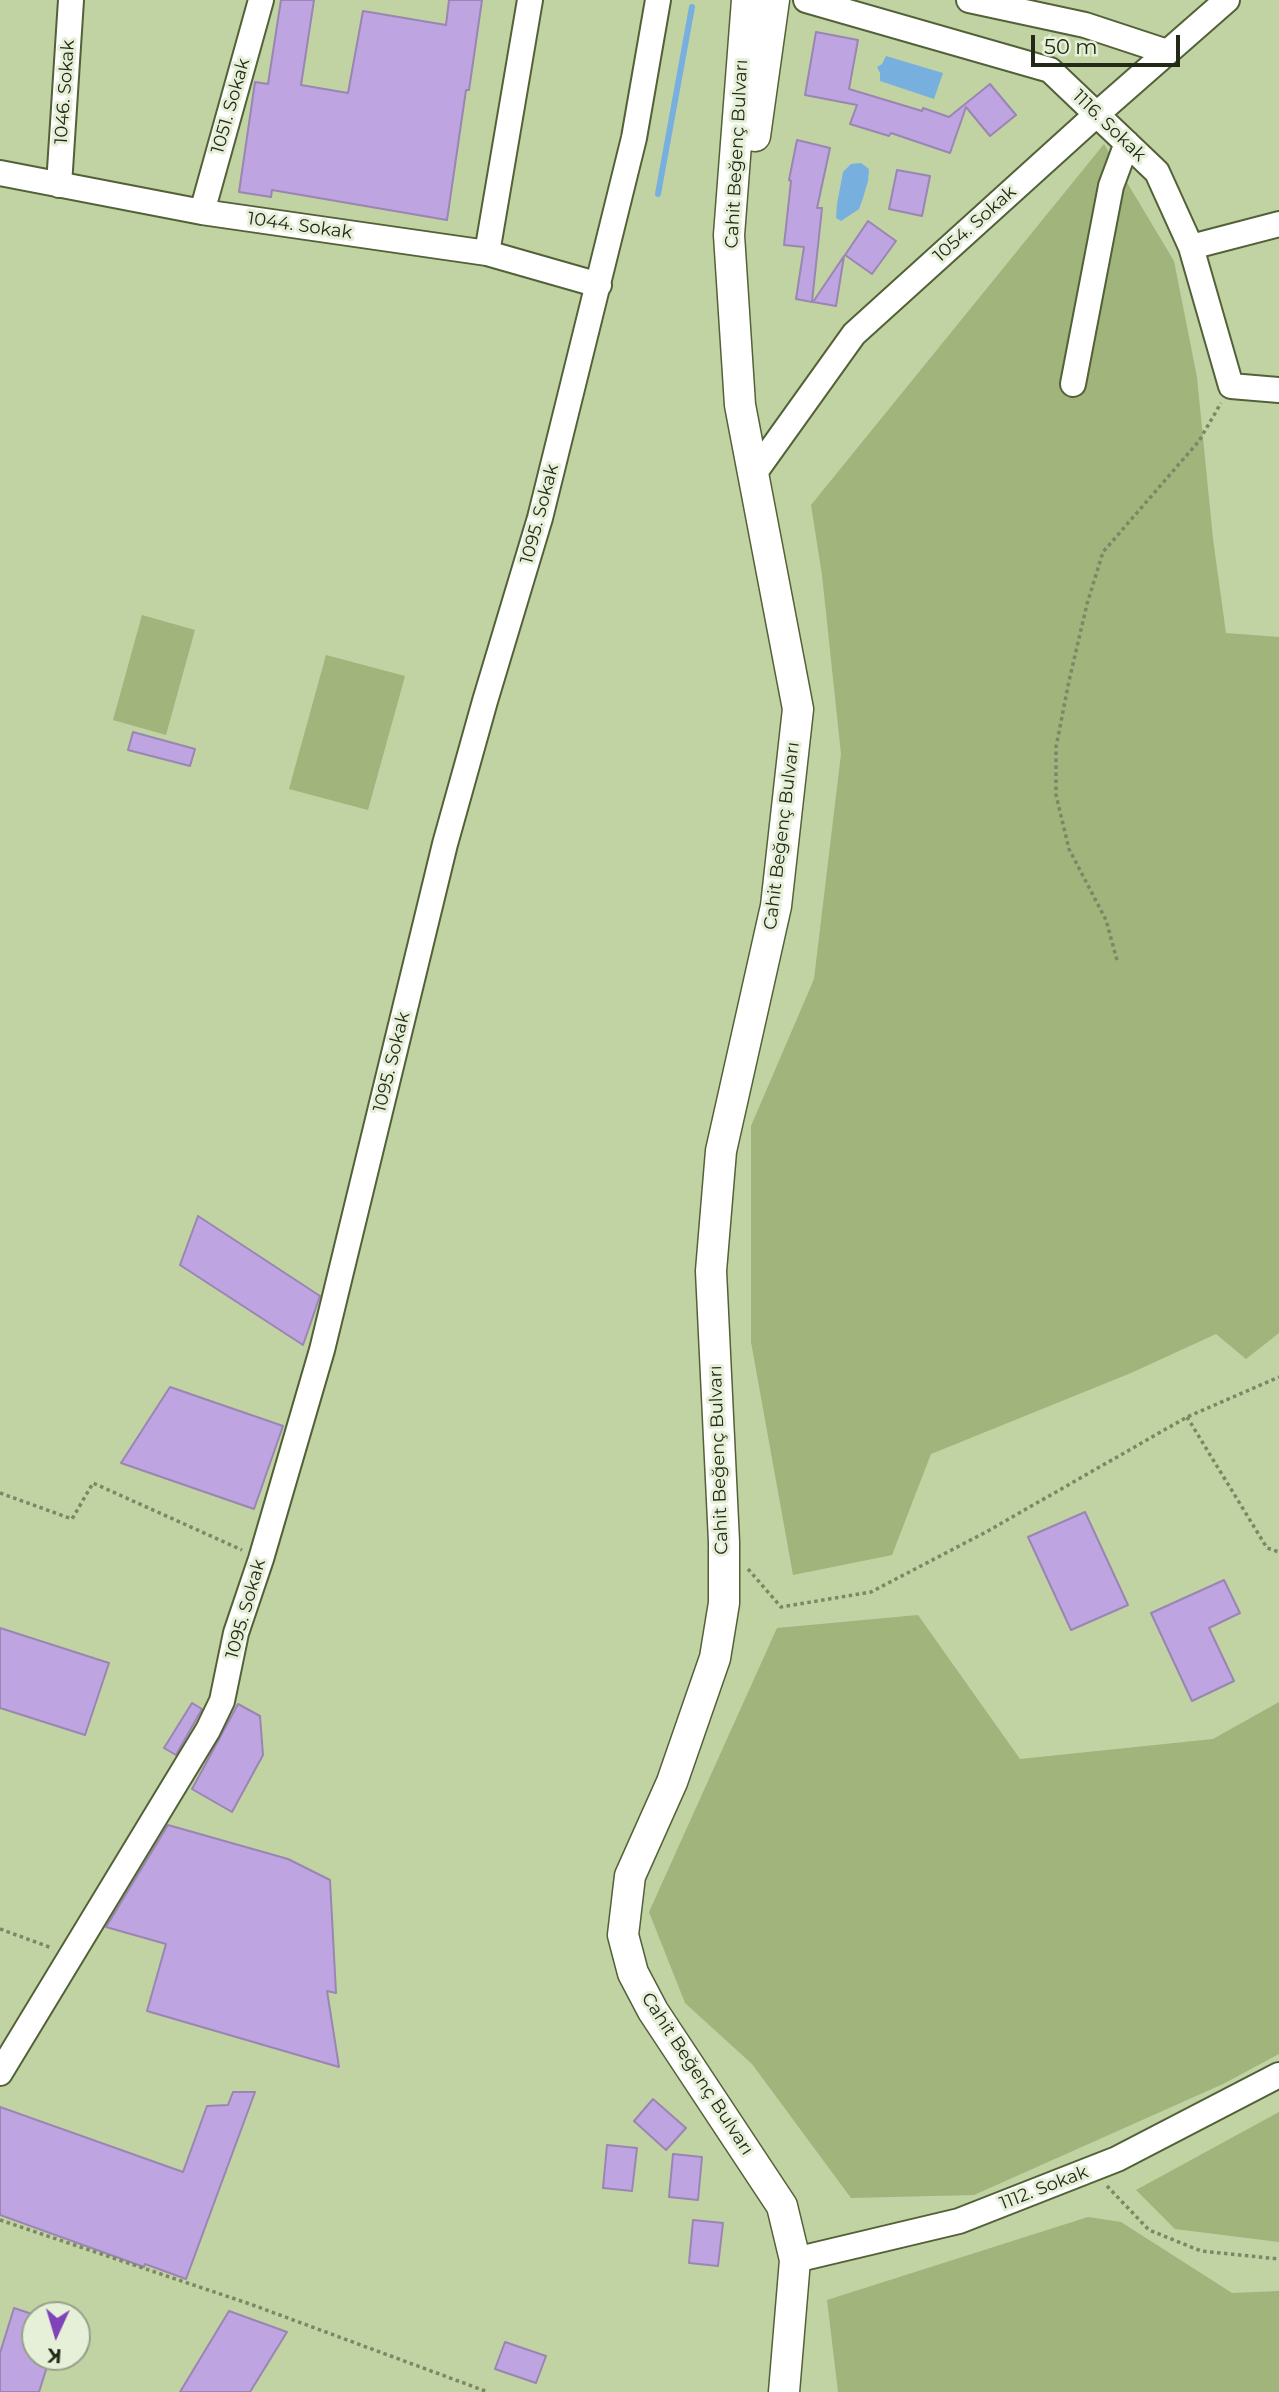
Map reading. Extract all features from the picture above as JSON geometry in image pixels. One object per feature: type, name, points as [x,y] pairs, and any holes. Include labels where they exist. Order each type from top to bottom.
[{"type":"main road","name":"Cahit Beğenç Bulvarı","points":[[747,0],[729,235],[740,405],[798,709],[776,906],[721,1151],[711,1270],[724,1542],[724,1604],[715,1658],[672,1782],[630,1876],[623,1936],[633,1973],[653,2011],[782,2206],[795,2260],[784,2392]]},
{"type":"main road","name":"Cahit Beğenç Bulvarı","points":[[753,475],[747,323],[752,156],[774,0]]},
{"type":"street","name":"1046. Sokak","points":[[59,185],[71,0]]},
{"type":"street","name":"1051. Sokak","points":[[202,212],[261,0]]},
{"type":"street","points":[[487,253],[530,0]]},
{"type":"street","name":"1095. Sokak","points":[[0,2073],[208,1730],[222,1701],[236,1633],[261,1559],[322,1350],[445,844],[540,518],[634,138],[658,0]]},
{"type":"street","name":"1116. Sokak","points":[[806,0],[1050,70],[1157,172],[1191,247],[1231,386]]},
{"type":"street","points":[[970,0],[1085,25],[1167,52]]},
{"type":"street","name":"1054. Sokak","points":[[753,475],[854,334],[1227,0]]},
{"type":"street","points":[[1073,384],[1111,186],[1127,143]]},
{"type":"street","name":"1044. Sokak","points":[[0,173],[202,212],[487,253],[599,285]]},
{"type":"street","points":[[1191,247],[1279,224]]},
{"type":"street","points":[[1231,386],[1279,390]]},
{"type":"street","name":"1112. Sokak","points":[[795,2260],[958,2221],[1117,2159],[1279,2075]]},
{"type":"path","points":[[1116,960],[1106,920],[1069,849],[1056,794],[1056,747],[1069,681],[1087,604],[1104,552],[1199,441],[1231,386]]},
{"type":"path","points":[[724,1542],[781,1607],[871,1592],[986,1532],[1187,1417],[1279,1377]]},
{"type":"path","points":[[1187,1417],[1267,1548],[1279,1552]]},
{"type":"path","points":[[0,1493],[72,1519],[93,1483],[261,1559]]},
{"type":"path","points":[[0,1928],[70,1955]]},
{"type":"path","points":[[1091,2170],[1149,2230],[1201,2251],[1279,2259]]},
{"type":"path","points":[[0,2220],[250,2304],[488,2392]]},
{"type":"green space","points":[[1104,144],[1174,261],[1197,377],[1213,539],[1226,633],[1279,637],[1279,1333],[1246,1359],[1216,1334],[1131,1373],[931,1454],[892,1555],[793,1575],[751,1342],[751,1126],[814,979],[841,754],[822,575],[811,505]]},
{"type":"green space","points":[[142,615],[195,630],[166,735],[113,720]]},
{"type":"green space","points":[[326,655],[405,676],[368,810],[289,789]]},
{"type":"green space","points":[[918,1615],[1020,1759],[1213,1739],[1279,1702],[1279,2054],[1223,2084],[974,2195],[851,2198],[752,2064],[685,2003],[649,1912],[777,1628]]},
{"type":"green space","points":[[1279,2112],[1279,2242],[1175,2229],[1136,2190]]},
{"type":"green space","points":[[1088,2217],[1121,2222],[1232,2293],[1279,2291],[1279,2392],[838,2392],[827,2300]]},
{"type":"water","points":[[886,56],[943,73],[934,99],[880,81],[877,67]]},
{"type":"water","points":[[861,163],[869,169],[863,198],[859,209],[841,221],[836,218],[843,172],[851,164]]},
{"type":"building","points":[[281,0],[314,0],[301,85],[348,93],[363,11],[446,25],[449,0],[482,0],[447,220],[272,190],[271,197],[239,192],[255,82],[268,84]]},
{"type":"building","points":[[816,32],[858,40],[849,89],[949,117],[990,84],[1016,115],[990,136],[966,107],[950,153],[891,133],[889,136],[850,124],[857,105],[805,95]]},
{"type":"building","points":[[797,140],[830,148],[817,208],[822,208],[812,302],[796,299],[804,247],[784,245],[789,180]]},
{"type":"building","points":[[897,170],[930,176],[922,216],[889,209]]},
{"type":"building","points":[[868,221],[896,241],[872,274],[845,255]]},
{"type":"building","points":[[844,256],[836,306],[813,302]]},
{"type":"building","points":[[133,732],[195,749],[190,766],[128,750]]},
{"type":"building","points":[[198,1216],[320,1296],[303,1345],[180,1265]]},
{"type":"building","points":[[170,1387],[283,1426],[254,1509],[121,1463]]},
{"type":"building","points":[[1085,1512],[1128,1605],[1071,1630],[1028,1537]]},
{"type":"building","points":[[1224,1580],[1240,1613],[1209,1628],[1234,1681],[1192,1701],[1151,1613]]},
{"type":"building","points":[[0,1628],[109,1663],[85,1735],[0,1708]]},
{"type":"building","points":[[192,1703],[202,1709],[176,1755],[164,1748]]},
{"type":"building","points":[[238,1704],[260,1716],[263,1755],[232,1812],[192,1789]]},
{"type":"building","points":[[168,1825],[288,1859],[330,1880],[336,1993],[327,1991],[339,2067],[147,2011],[166,1944],[106,1927]]},
{"type":"building","points":[[233,2092],[255,2092],[186,2279],[145,2264],[144,2267],[0,2215],[0,2107],[183,2172],[207,2106],[228,2105]]},
{"type":"building","points":[[653,2099],[686,2128],[666,2150],[634,2121]]},
{"type":"building","points":[[607,2145],[637,2148],[632,2191],[603,2188]]},
{"type":"building","points":[[673,2154],[702,2157],[698,2200],[669,2197]]},
{"type":"building","points":[[693,2220],[723,2223],[718,2266],[689,2263]]},
{"type":"building","points":[[14,2308],[21,2310],[21,2371],[46,2371],[39,2392],[0,2392],[0,2353]]},
{"type":"building","points":[[229,2311],[287,2332],[250,2392],[180,2392]]},
{"type":"building","points":[[505,2342],[546,2356],[536,2383],[495,2369]]},
{"type":"waterway","points":[[658,194],[692,7]]}]
